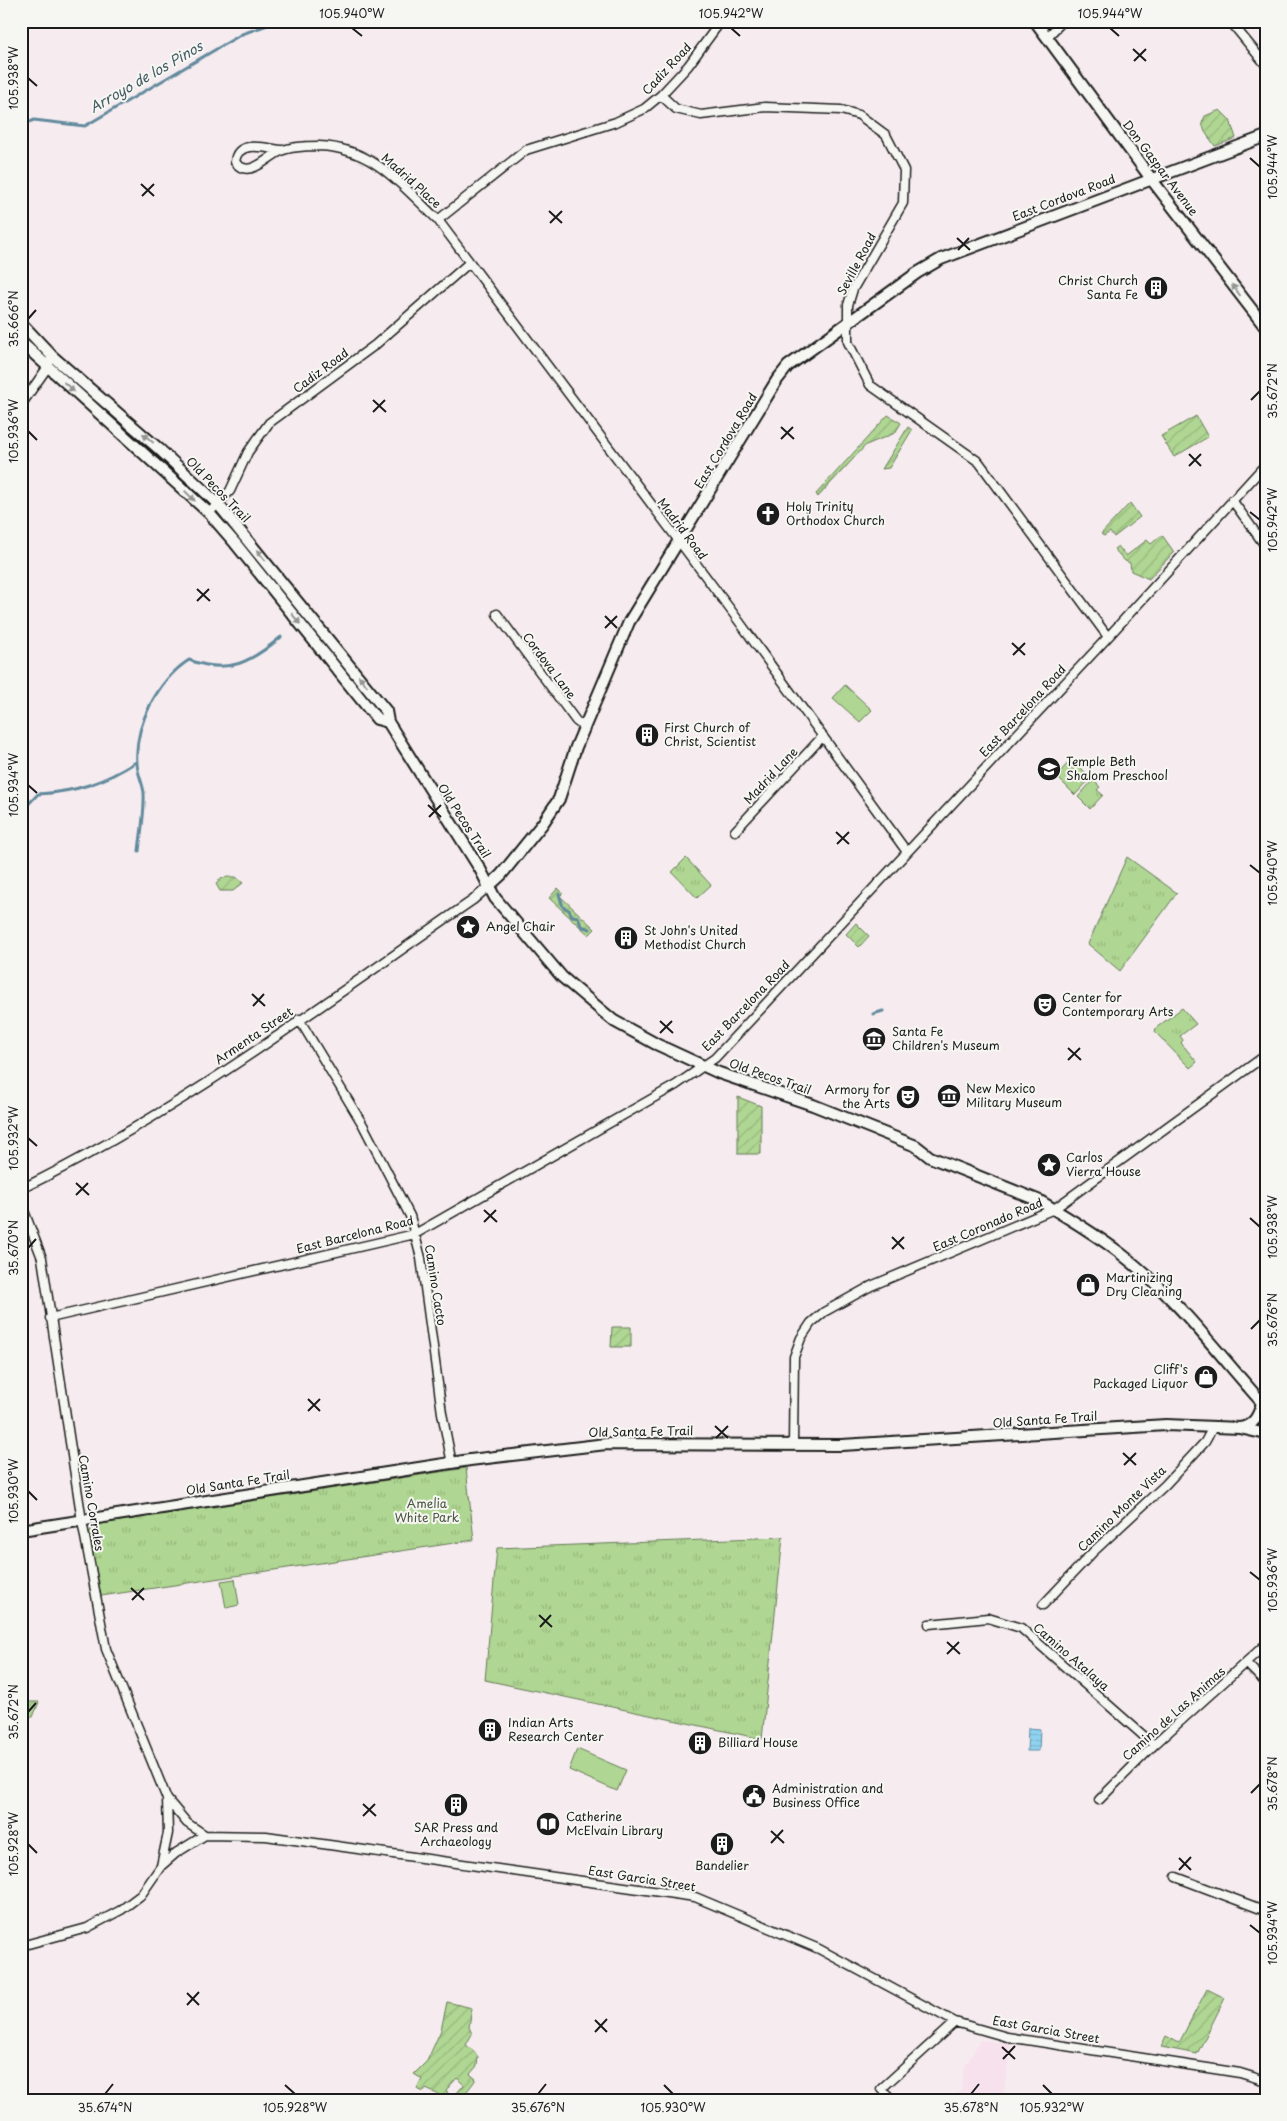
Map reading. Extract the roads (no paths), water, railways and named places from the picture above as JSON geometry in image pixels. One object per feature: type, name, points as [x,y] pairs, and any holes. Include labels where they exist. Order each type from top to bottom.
[{"type":"street","points":[[707,21],[719,25]]},
{"type":"street","name":"Don Gaspar Avenue","points":[[1035,21],[1152,180],[1266,328]]},
{"type":"street","points":[[1047,38],[1063,21]]},
{"type":"street","points":[[1230,21],[1266,65]]},
{"type":"street","name":"Cadiz Road","points":[[438,220],[526,150],[616,122],[644,109],[661,95],[688,66],[719,25]]},
{"type":"street","name":"Seville Road","points":[[661,95],[676,109],[701,115],[765,107],[841,110],[859,115],[886,135],[904,170],[903,203],[854,289],[848,305],[848,342],[870,385],[980,462],[1108,637]]},
{"type":"street","name":"East Cordova Road","points":[[489,886],[501,875],[550,813],[558,799],[629,622],[783,372],[798,359],[941,259],[1096,198],[1152,180],[1266,136]]},
{"type":"street","name":"Madrid Place","points":[[281,150],[256,167],[246,170],[239,167],[235,162],[241,150],[250,146],[281,150],[316,146],[334,147],[367,158],[382,166],[438,220]]},
{"type":"street","name":"Madrid Road","points":[[438,220],[824,736],[907,852]]},
{"type":"street","name":"Cadiz Road","points":[[209,514],[237,480],[248,452],[269,423],[391,332],[469,263]]},
{"type":"street","name":"Old Pecos Trail","points":[[21,323],[52,356],[159,448],[218,504],[376,697],[386,711],[388,722],[495,898],[562,977],[626,1029],[719,1073],[813,1105],[916,1146],[930,1157],[1040,1201],[1054,1209],[1121,1254],[1149,1278],[1264,1403]]},
{"type":"street","name":"Old Pecos Trail","points":[[21,342],[47,368],[176,482],[209,514],[235,543],[377,719],[388,722]]},
{"type":"street","points":[[21,405],[47,368],[52,356]]},
{"type":"street","name":"East Barcelona Road","points":[[50,1318],[415,1234],[676,1086],[715,1058],[1108,637],[1266,464]]},
{"type":"street","points":[[1232,500],[1266,547]]},
{"type":"street","name":"Cordova Lane","points":[[497,614],[576,721],[585,728]]},
{"type":"street","name":"Madrid Lane","points":[[735,831],[824,736]]},
{"type":"street","name":"Armenta Street","points":[[21,1189],[84,1158],[121,1136],[300,1019],[473,900],[489,886]]},
{"type":"street","name":"Camino Cacto","points":[[300,1019],[363,1126],[410,1216],[415,1234],[452,1464]]},
{"type":"street","name":"East Coronado Road","points":[[793,1445],[794,1357],[801,1338],[811,1323],[845,1298],[1054,1209],[1266,1055]]},
{"type":"street","name":"Camino Corrales","points":[[21,1203],[42,1258],[82,1521],[106,1649],[167,1799],[187,1823],[205,1835]]},
{"type":"street","points":[[1240,1428],[1248,1426],[1259,1416],[1264,1403]]},
{"type":"street","name":"Old Santa Fe Trail","points":[[21,1530],[452,1464],[606,1444],[859,1444],[1154,1425],[1240,1428],[1266,1434]]},
{"type":"street","name":"Camino Monte Vista","points":[[1043,1605],[1092,1552],[1165,1485],[1204,1442],[1213,1427]]},
{"type":"street","name":"Camino Atalaya","points":[[929,1624],[988,1618],[1022,1628],[1154,1745]]},
{"type":"street","name":"Camino de Las Animas","points":[[1099,1800],[1154,1745],[1266,1644]]},
{"type":"street","points":[[1246,1663],[1266,1683]]},
{"type":"street","name":"Camino Corrales","points":[[161,1866],[168,1833],[167,1799]]},
{"type":"street","points":[[21,1946],[87,1928],[120,1910],[141,1895],[161,1866],[181,1849],[205,1835]]},
{"type":"street","name":"East Garcia Street","points":[[205,1835],[266,1836],[696,1898],[819,1949],[955,2022],[1007,2037],[1240,2073],[1266,2081]]},
{"type":"street","points":[[1176,1877],[1266,1911]]},
{"type":"street","points":[[892,2100],[881,2089],[955,2022]]},
{"type":"water","points":[[1028,1728],[1040,1729],[1039,1751],[1027,1751]]},
{"type":"waterway","name":"Arroyo de los Pinos","points":[[21,126],[34,120],[85,126],[242,34],[279,21]]},
{"type":"waterway","points":[[139,851],[144,800],[137,767],[137,748],[144,719],[158,691],[167,679],[189,660],[216,666],[239,664],[260,653],[281,637]]},
{"type":"waterway","points":[[21,812],[38,794],[65,791],[90,785],[136,762]]},
{"type":"waterway","points":[[559,894],[563,907],[569,910],[572,916],[578,917],[581,926],[590,929]]},
{"type":"waterway","points":[[873,1014],[883,1011]]},
{"type":"place","name":"Christ Church Santa Fe","points":[[1156,288]]},
{"type":"place","name":"Holy Trinity Orthodox Church","points":[[768,514]]},
{"type":"place","name":"First Church of Christ, Scientist","points":[[647,735]]},
{"type":"place","name":"Temple Beth Shalom Preschool","points":[[1049,769]]},
{"type":"place","name":"Angel Chair","points":[[468,927]]},
{"type":"place","name":"St John's United Methodist Church","points":[[626,938]]},
{"type":"place","name":"Center for Contemporary Arts","points":[[1045,1005]]},
{"type":"place","name":"Santa Fe Children's Museum","points":[[874,1039]]},
{"type":"place","name":"New Mexico Military Museum","points":[[949,1096]]},
{"type":"place","name":"Armory for the Arts","points":[[908,1097]]},
{"type":"place","name":"Carlos Vierra House","points":[[1049,1165]]},
{"type":"place","name":"Martinizing Dry Cleaning","points":[[1088,1285]]},
{"type":"place","name":"Cliff's Packaged Liquor","points":[[1206,1377]]},
{"type":"place","name":"Indian Arts Research Center","points":[[490,1730]]},
{"type":"place","name":"Billiard House","points":[[700,1743]]},
{"type":"place","name":"Administration and Business Office","points":[[754,1796]]},
{"type":"place","name":"SAR Press and Archaeology","points":[[456,1805]]},
{"type":"place","name":"Catherine McElvain Library","points":[[548,1824]]},
{"type":"place","name":"Bandelier","points":[[722,1844]]},
{"type":"park label","name":"Amelia White Park","points":[[427,1511]]}]
